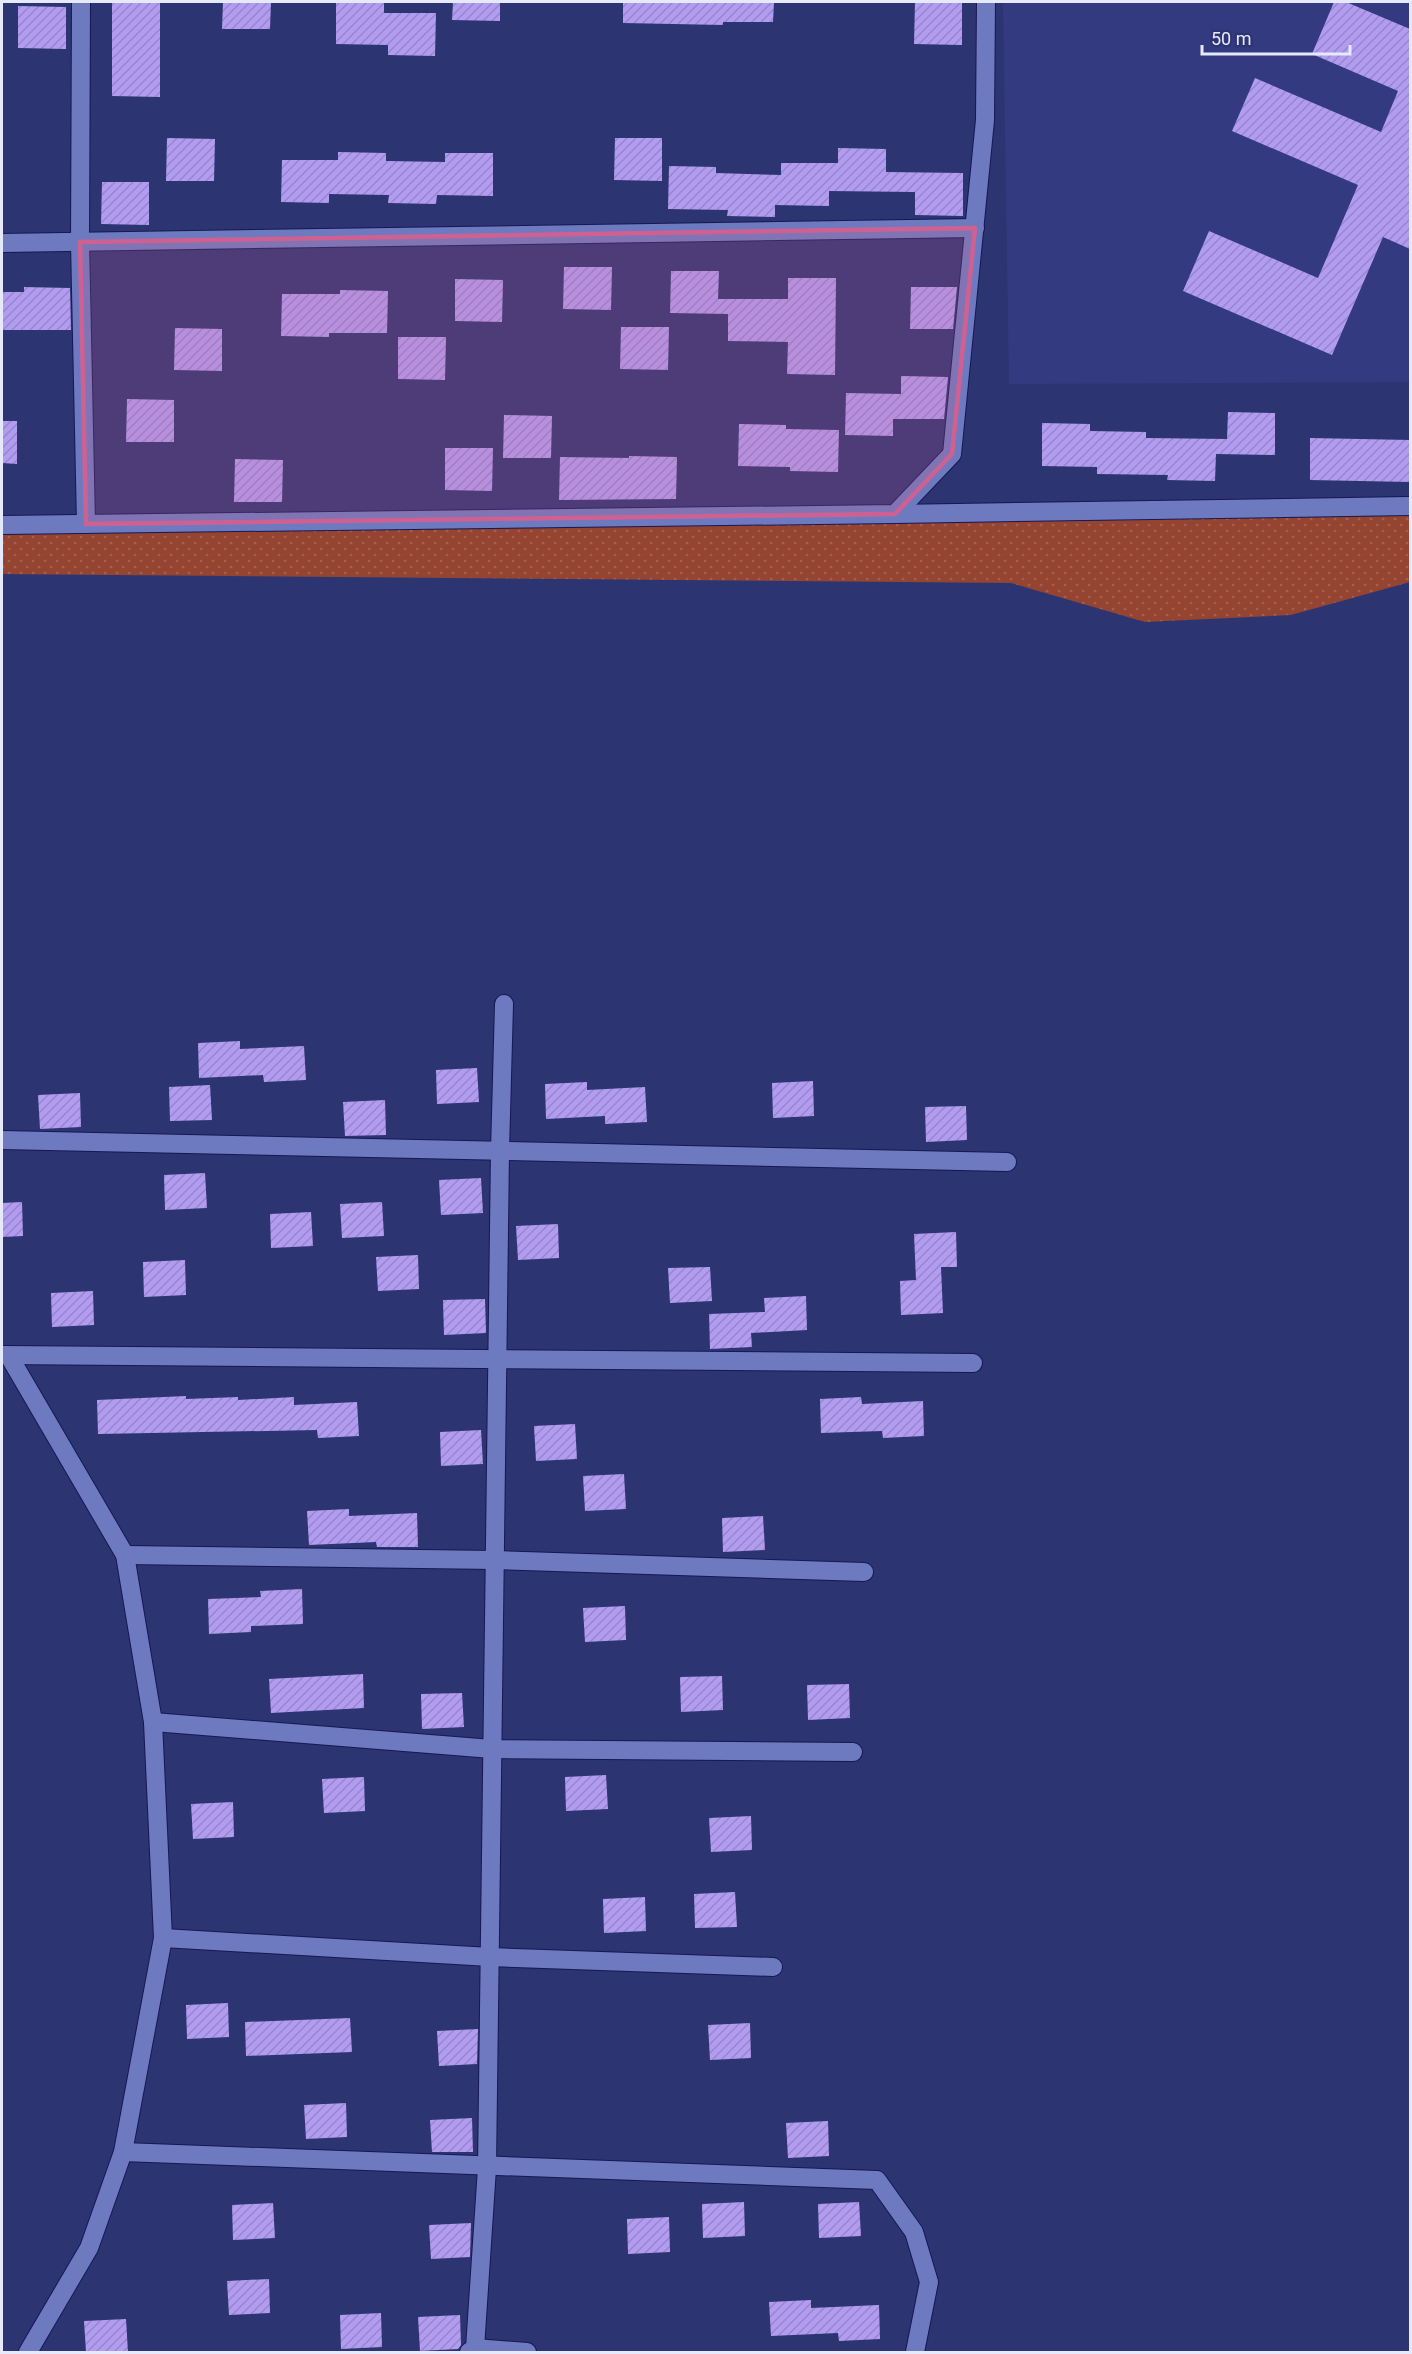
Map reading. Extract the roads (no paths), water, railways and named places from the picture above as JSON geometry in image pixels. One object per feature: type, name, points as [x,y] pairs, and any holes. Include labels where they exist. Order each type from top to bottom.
[{"type":"street","points":[[81,2],[80,242],[86,524]]},
{"type":"street","points":[[895,514],[952,453],[985,120],[986,2]]},
{"type":"street","points":[[2,243],[975,228]]},
{"type":"street","points":[[2,525],[1410,506]]},
{"type":"street","points":[[504,1004],[500,1150],[487,2168],[472,2350],[527,2352]]},
{"type":"street","points":[[2,1140],[1007,1162]]},
{"type":"street","points":[[5,1355],[973,1363]]},
{"type":"street","points":[[5,1355],[125,1555],[153,1722],[163,1938],[123,2152],[89,2248],[28,2352]]},
{"type":"street","points":[[125,1555],[495,1560],[864,1572]]},
{"type":"street","points":[[153,1722],[492,1749],[853,1752]]},
{"type":"street","points":[[163,1938],[490,1957],[773,1967]]},
{"type":"street","points":[[123,2152],[487,2168],[877,2180],[915,2232],[929,2282],[915,2352]]}]
